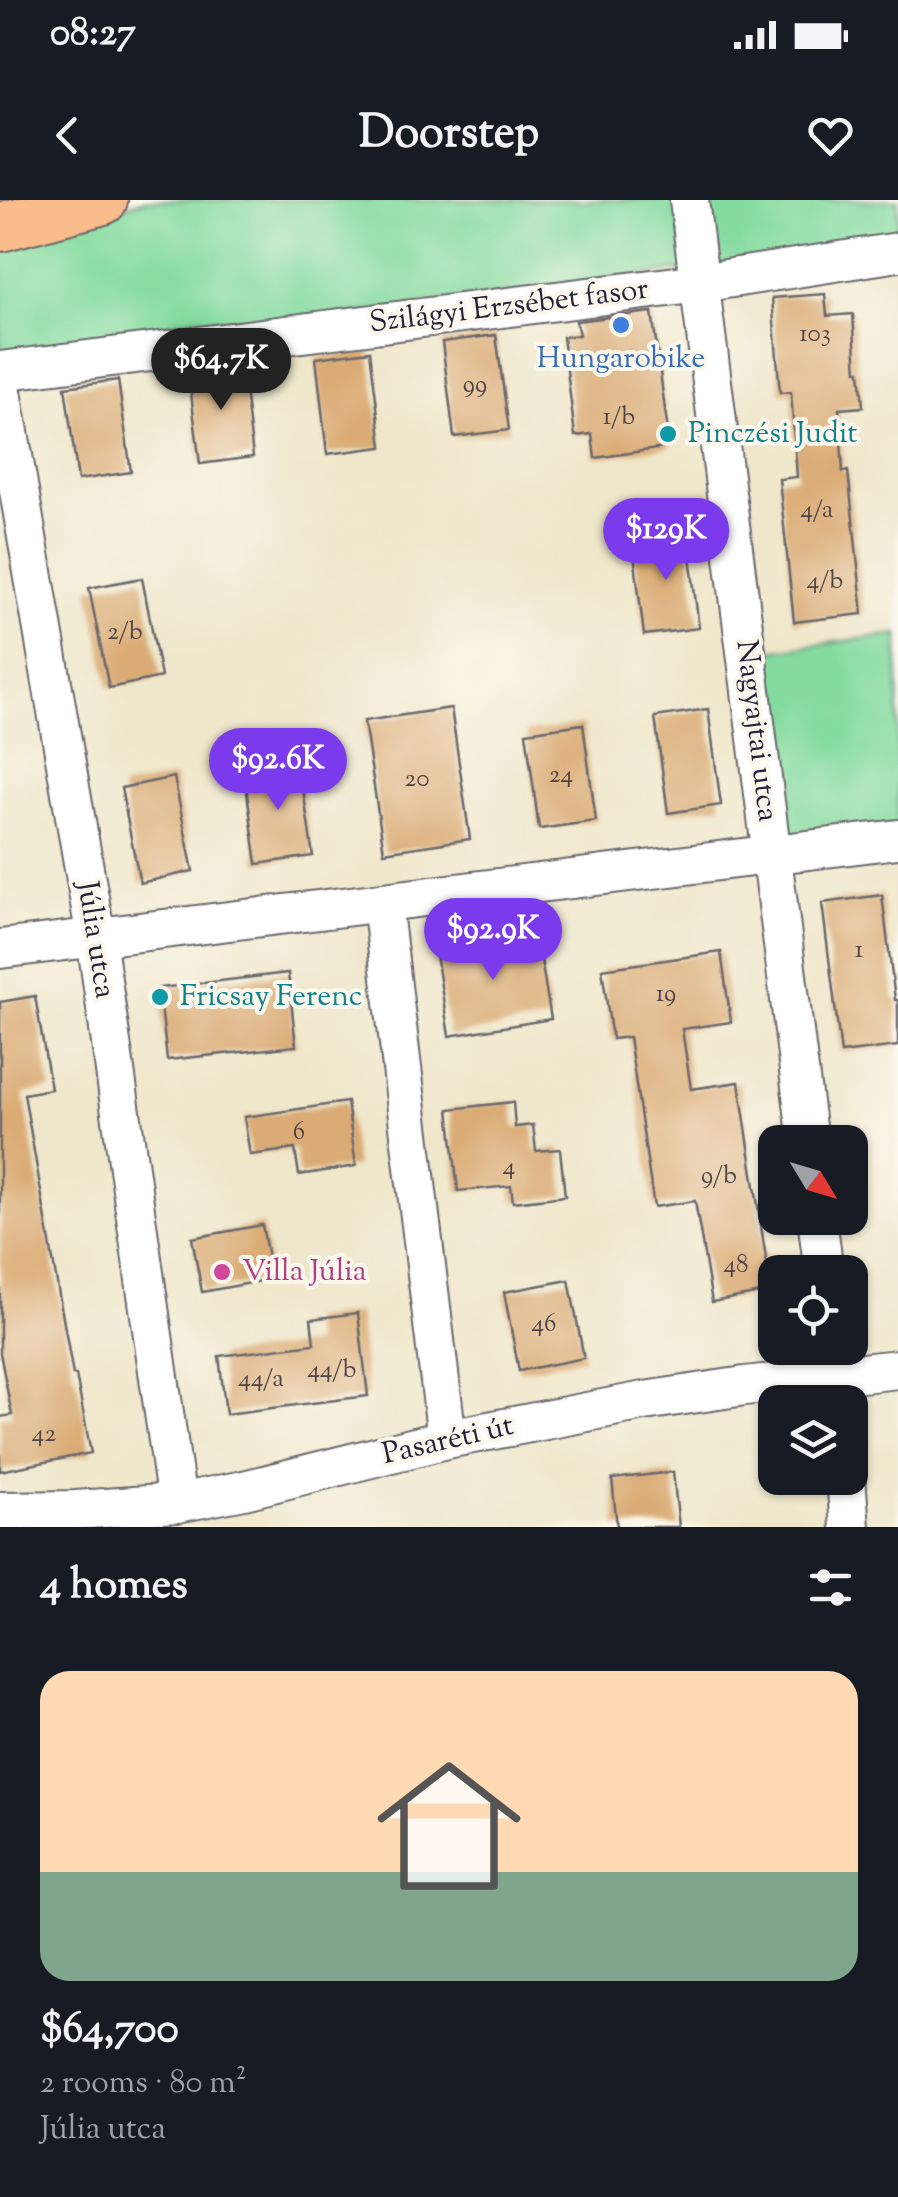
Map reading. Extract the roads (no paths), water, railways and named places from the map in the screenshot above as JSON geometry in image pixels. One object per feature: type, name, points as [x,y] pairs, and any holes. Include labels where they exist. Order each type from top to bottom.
[{"type":"main road","points":[[0,228],[104,200]]},
{"type":"street","name":"Nagyajtai utca","points":[[690,200],[806,1125]]},
{"type":"street","name":"Szilágyi Erzsébet fasor","points":[[0,371],[700,284],[898,252]]},
{"type":"street","name":"Júlia utca","points":[[0,380],[96,938],[177,1503]]},
{"type":"street","points":[[0,949],[898,840]]},
{"type":"street","points":[[382,902],[447,1439]]},
{"type":"street","name":"Pasaréti út","points":[[0,1511],[76,1518],[177,1503],[447,1439],[644,1400],[898,1369]]},
{"type":"street","points":[[847,1495],[850,1527]]},
{"type":"place","name":"Hungarobike","points":[[621,325]]},
{"type":"place","name":"Pinczési Judit","points":[[668,434]]},
{"type":"place","name":"Fricsay Ferenc","points":[[160,997]]},
{"type":"place","name":"Villa Júlia","points":[[222,1272]]}]
